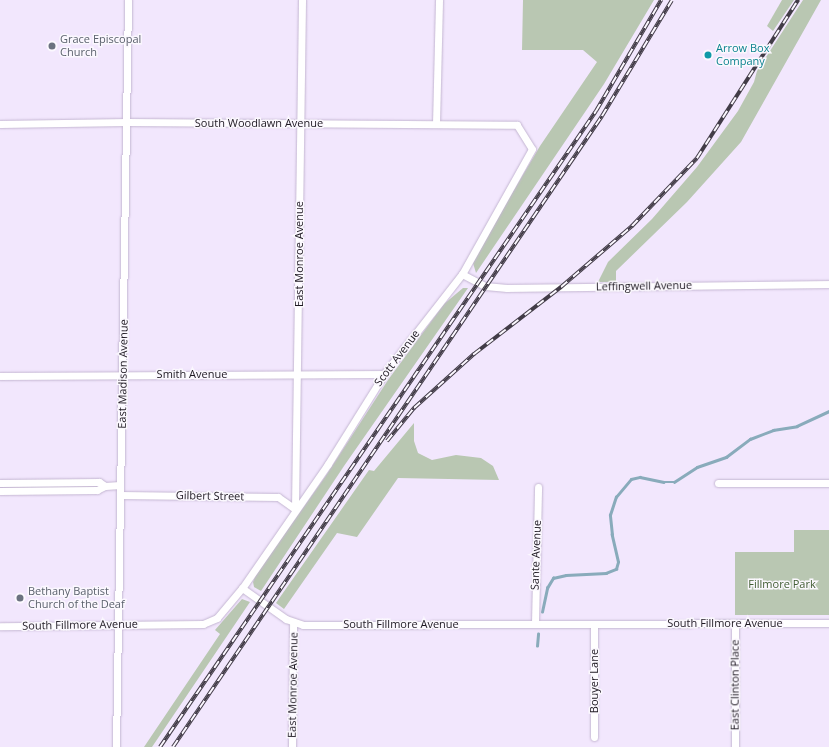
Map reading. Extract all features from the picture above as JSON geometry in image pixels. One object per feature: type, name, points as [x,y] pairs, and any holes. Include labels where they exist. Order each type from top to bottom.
[{"type":"street","name":"East Madison Avenue","points":[[116,747],[120,625],[120,485],[128,0]]},
{"type":"street","name":"East Monroe Avenue","points":[[295,509],[302,0]]},
{"type":"street","points":[[436,124],[439,0]]},
{"type":"street","name":"South Woodlawn Avenue","points":[[0,124],[127,122],[518,125]]},
{"type":"street","name":"Scott Avenue","points":[[242,588],[295,509],[328,464],[384,374],[462,274],[532,149],[518,125]]},
{"type":"street","name":"Leffingwell Avenue","points":[[462,274],[485,286],[507,288],[829,284]]},
{"type":"street","name":"Smith Avenue","points":[[0,376],[384,374]]},
{"type":"street","points":[[0,483],[99,482],[105,486]]},
{"type":"street","points":[[718,483],[829,483]]},
{"type":"street","points":[[0,491],[97,490],[105,486],[120,485]]},
{"type":"street","name":"Sante Avenue","points":[[534,624],[538,487]]},
{"type":"street","name":"Gilbert Street","points":[[120,495],[278,497],[295,509]]},
{"type":"street","points":[[242,588],[294,623]]},
{"type":"street","name":"South Fillmore Avenue","points":[[0,626],[120,625],[210,622],[217,618],[242,588]]},
{"type":"street","name":"South Fillmore Avenue","points":[[294,623],[594,624],[829,622]]},
{"type":"street","name":"East Monroe Avenue","points":[[292,747],[294,623]]},
{"type":"street","name":"East Clinton Place","points":[[735,623],[735,747]]},
{"type":"street","name":"Bouyer Lane","points":[[594,624],[594,737]]},
{"type":"green space","points":[[523,0],[654,0],[604,84],[476,273],[473,263],[508,200],[540,146],[597,62],[583,50],[522,50]]},
{"type":"green space","points":[[782,0],[794,0],[773,31],[767,26]]},
{"type":"green space","points":[[803,0],[821,0],[741,142],[687,202],[616,271],[616,282],[598,282],[608,262],[652,219],[697,167],[738,111],[754,82],[757,71]]},
{"type":"green space","points":[[463,288],[468,288],[344,466],[261,591],[254,587],[253,582],[256,574],[325,477],[388,380],[444,304]]},
{"type":"green space","points":[[414,423],[414,441],[418,453],[432,460],[456,455],[481,458],[493,466],[499,480],[398,478],[357,537],[337,533],[284,609],[276,603],[369,470],[374,471]]},
{"type":"green space","name":"Fillmore Park","points":[[794,530],[829,530],[829,615],[735,615],[735,552],[794,552]]},
{"type":"green space","points":[[242,599],[250,602],[152,747],[144,747],[220,634],[215,630]]},
{"type":"waterway","points":[[542,612],[547,588],[553,578],[566,575],[606,573],[616,569],[618,562],[612,535],[610,515],[616,497],[631,479],[640,477],[663,482],[674,482],[697,467],[726,457],[750,439],[773,430],[797,426],[829,411]]},
{"type":"waterway","points":[[537,646],[538,634]]},
{"type":"railway","points":[[160,747],[596,111],[661,0]]},
{"type":"railway","points":[[173,747],[602,116],[672,0]]},
{"type":"railway","points":[[387,441],[414,408],[474,354],[561,287],[632,226],[697,158],[798,0]]},
{"type":"place","name":"Grace Episcopal Church","points":[[52,46]]},
{"type":"place","name":"Arrow Box Company","points":[[708,55]]},
{"type":"place","name":"Bethany Baptist Church of the Deaf","points":[[20,598]]}]
